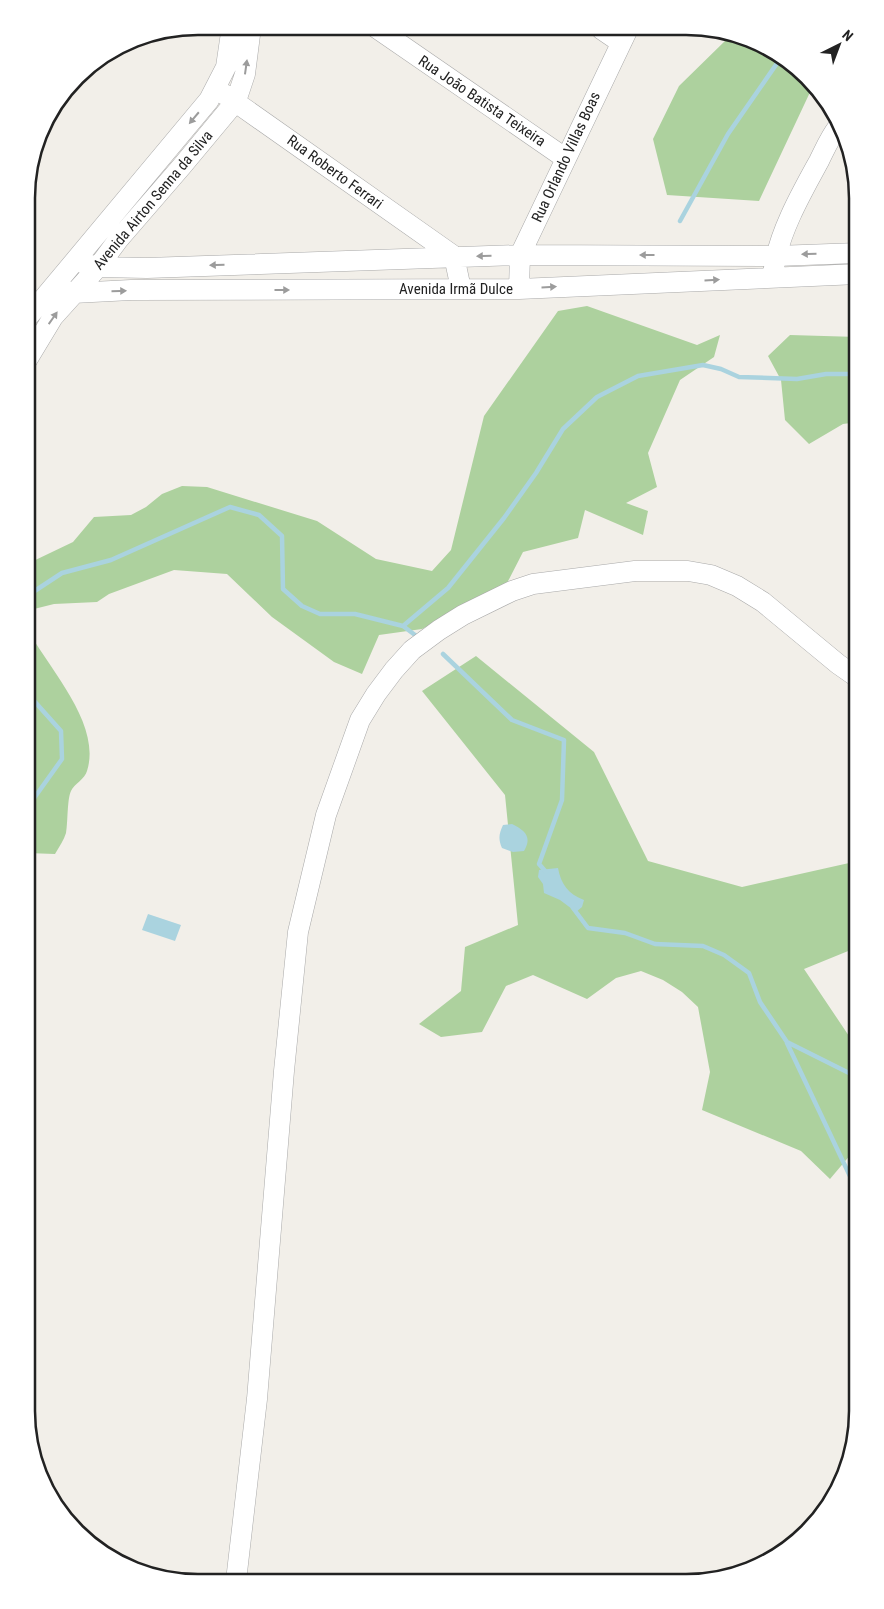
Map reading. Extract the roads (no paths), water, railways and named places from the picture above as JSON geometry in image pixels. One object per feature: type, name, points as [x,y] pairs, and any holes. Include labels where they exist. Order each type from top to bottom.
[{"type":"street","name":"Avenida Airton Senna da Silva","points":[[35,310],[155,162],[209,100],[226,67],[231,35]]},
{"type":"street","name":"Avenida Airton Senna da Silva","points":[[35,348],[53,317],[98,267],[118,240],[236,101],[245,74],[250,35]]},
{"type":"street","name":"Rua João Batista Teixeira","points":[[387,35],[565,158]]},
{"type":"street","name":"Rua Orlando Villas Boas","points":[[519,289],[520,255],[624,35]]},
{"type":"street","name":"Rua Roberto Ferrari","points":[[216,89],[236,101],[454,256]]},
{"type":"street","points":[[773,277],[776,256],[786,228],[835,133]]},
{"type":"street","name":"Avenida Irmã Dulce","points":[[76,261],[98,267],[147,268],[454,256],[776,256],[849,252]]},
{"type":"street","points":[[454,256],[461,289]]},
{"type":"street","name":"Avenida Irmã Dulce","points":[[54,287],[73,293],[142,290],[519,289],[849,274]]},
{"type":"street","points":[[237,1574],[257,1399],[282,1091],[298,932],[326,815],[360,720],[376,694],[412,650],[463,615],[512,591],[533,584],[635,571],[688,571],[711,575],[737,586],[763,602],[849,672]]},
{"type":"water","points":[[512,824],[521,829],[526,835],[527,842],[524,851],[513,852],[502,848],[500,834],[503,825]]},
{"type":"water","points":[[558,868],[566,888],[584,900],[582,907],[576,912],[560,900],[544,893],[543,884],[538,877],[539,870]]},
{"type":"water","points":[[148,914],[181,925],[175,941],[142,930]]},
{"type":"waterway","points":[[680,221],[728,134],[778,62]]},
{"type":"waterway","points":[[403,626],[448,588],[504,518],[536,473],[563,429],[597,397],[638,376],[703,365],[721,369],[739,377],[797,379],[826,374],[849,374]]},
{"type":"waterway","points":[[35,591],[62,573],[111,560],[230,507],[259,515],[282,536],[283,589],[302,606],[320,614],[355,614],[403,626],[415,635]]},
{"type":"waterway","points":[[443,654],[512,720],[564,740],[562,800],[539,864],[546,872]]},
{"type":"waterway","points":[[35,702],[61,731],[62,759],[35,797]]},
{"type":"waterway","points":[[573,908],[588,928],[625,933],[655,944],[703,946],[724,955],[749,973],[760,1002],[787,1042],[849,1073]]},
{"type":"waterway","points":[[787,1043],[849,1174]]}]
